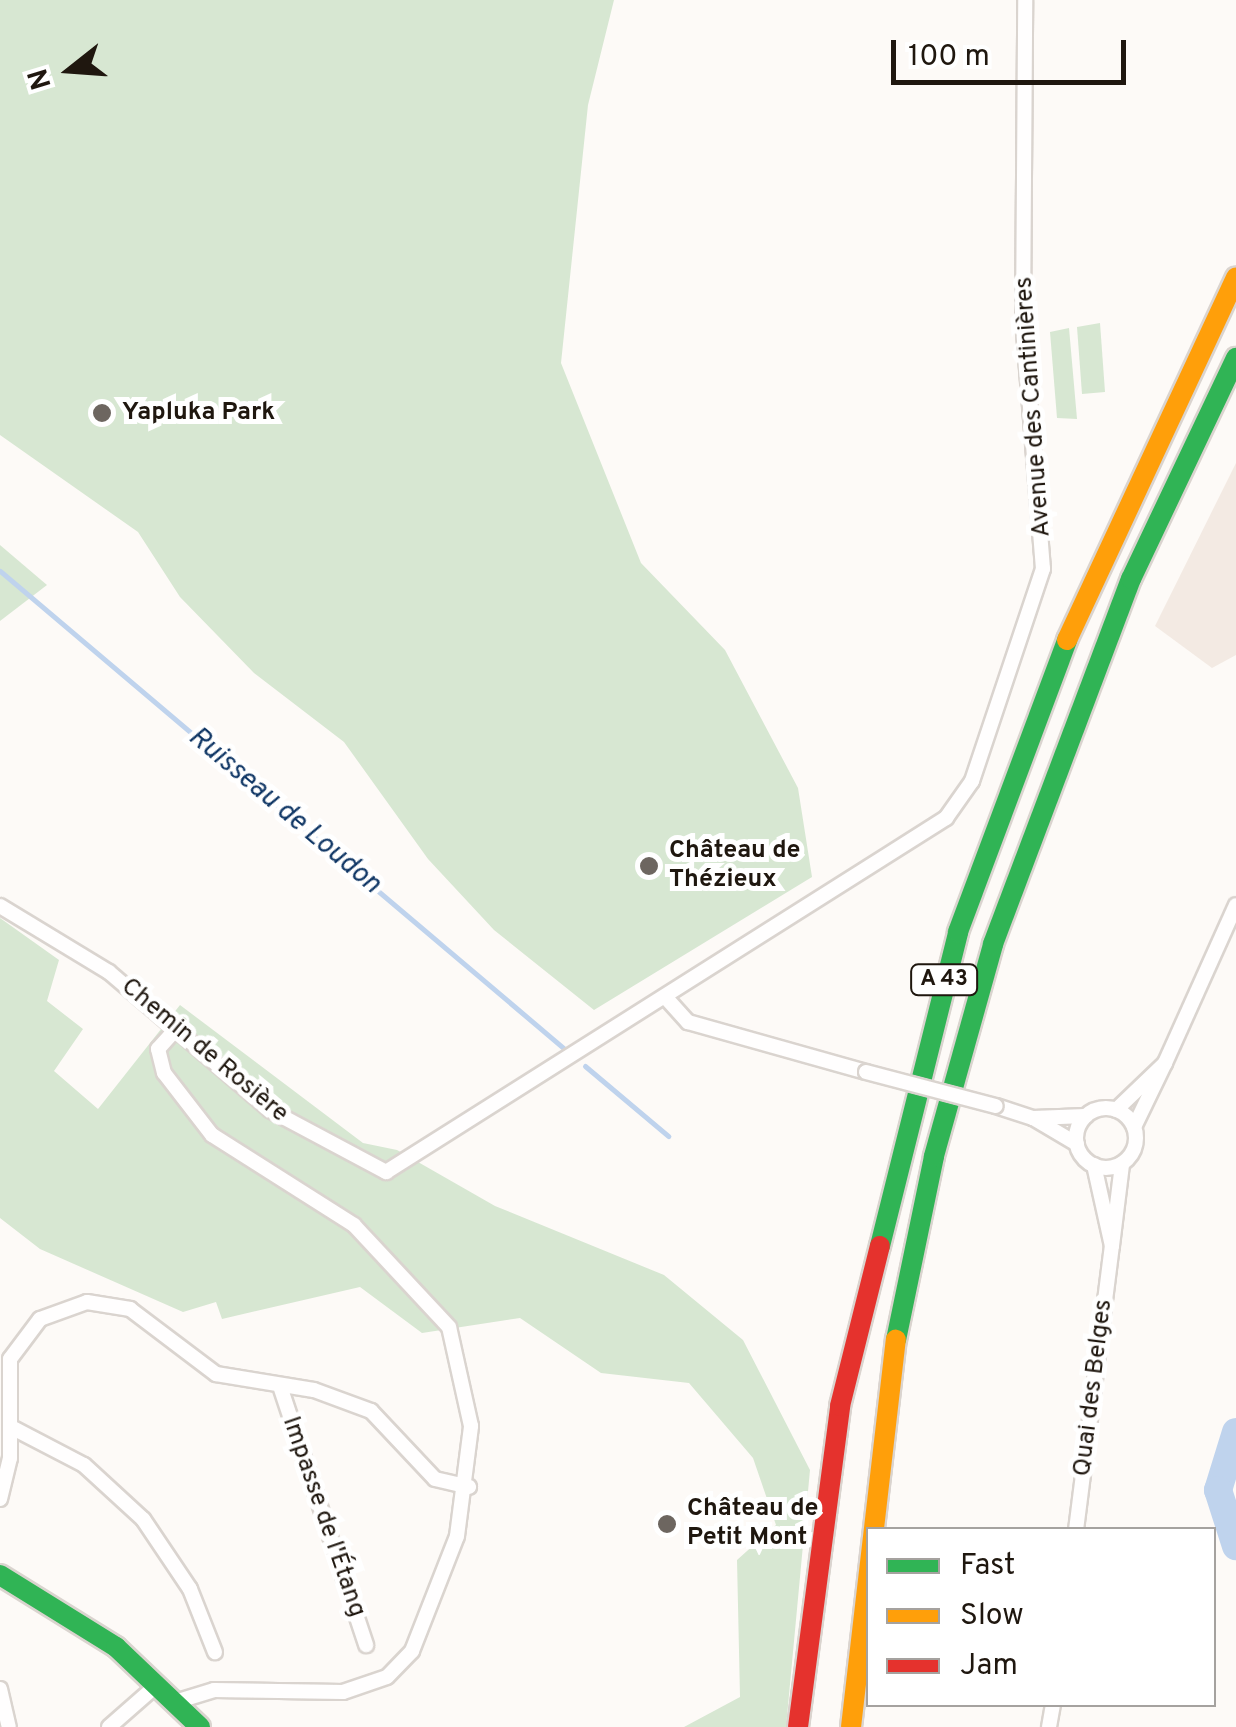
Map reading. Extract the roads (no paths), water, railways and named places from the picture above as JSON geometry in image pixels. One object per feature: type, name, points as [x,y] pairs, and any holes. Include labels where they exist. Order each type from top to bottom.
[{"type":"main road","name":"A 43","points":[[798,1727],[840,1406],[958,932],[1097,561],[1236,277]]},
{"type":"main road","name":"A 43","points":[[874,1527],[893,1356],[934,1156],[993,944],[1105,642],[1236,358]]},
{"type":"main road","points":[[0,1574],[116,1646],[200,1727]]},
{"type":"main road","name":"A 43","points":[[851,1727],[866,1594]]},
{"type":"street","name":"Avenue des Cantinières","points":[[715,970],[946,818],[972,781],[1043,569],[1024,321],[1024,0]]},
{"type":"street","points":[[668,1000],[688,1022],[1033,1118],[1077,1144],[1094,1165],[1122,1164],[1134,1126],[1236,904]]},
{"type":"street","name":"Chemin de Rosière","points":[[0,906],[179,1026],[270,1110],[386,1172],[715,970]]},
{"type":"street","points":[[175,1702],[214,1690],[343,1692],[387,1677],[428,1616],[469,1487],[470,1426],[449,1327],[354,1225],[212,1134],[164,1073],[158,1049],[179,1026]]},
{"type":"street","points":[[1033,1118],[1086,1116],[1116,1110],[1165,1063]]},
{"type":"street","points":[[1116,1110],[1134,1126]]},
{"type":"street","points":[[1077,1144],[1086,1116]]},
{"type":"street","name":"Quai des Belges","points":[[1076,1527],[1122,1164]]},
{"type":"street","name":"Quai des Belges","points":[[1094,1165],[1112,1246]]},
{"type":"street","points":[[0,1499],[12,1427],[5,1389],[16,1348],[40,1320],[87,1302],[130,1309],[216,1374],[371,1411],[435,1479],[469,1487]]},
{"type":"street","name":"Impasse de l'Étang","points":[[281,1389],[366,1646]]},
{"type":"street","points":[[12,1427],[84,1465],[142,1519],[190,1589],[215,1652]]},
{"type":"street","points":[[109,1727],[156,1684]]},
{"type":"street","points":[[0,1689],[9,1727]]},
{"type":"waterway","name":"Ruisseau de Loudon","points":[[0,571],[567,1051]]},
{"type":"waterway","name":"Ruisseau de Loudon","points":[[585,1066],[668,1136]]},
{"type":"waterway","points":[[1236,1432],[1218,1490],[1236,1546]]},
{"type":"place","name":"Yapluka Park","points":[[102,413]]},
{"type":"place","name":"Château de Thézieux","points":[[649,866]]},
{"type":"place","name":"Château de Petit Mont","points":[[667,1524]]}]
